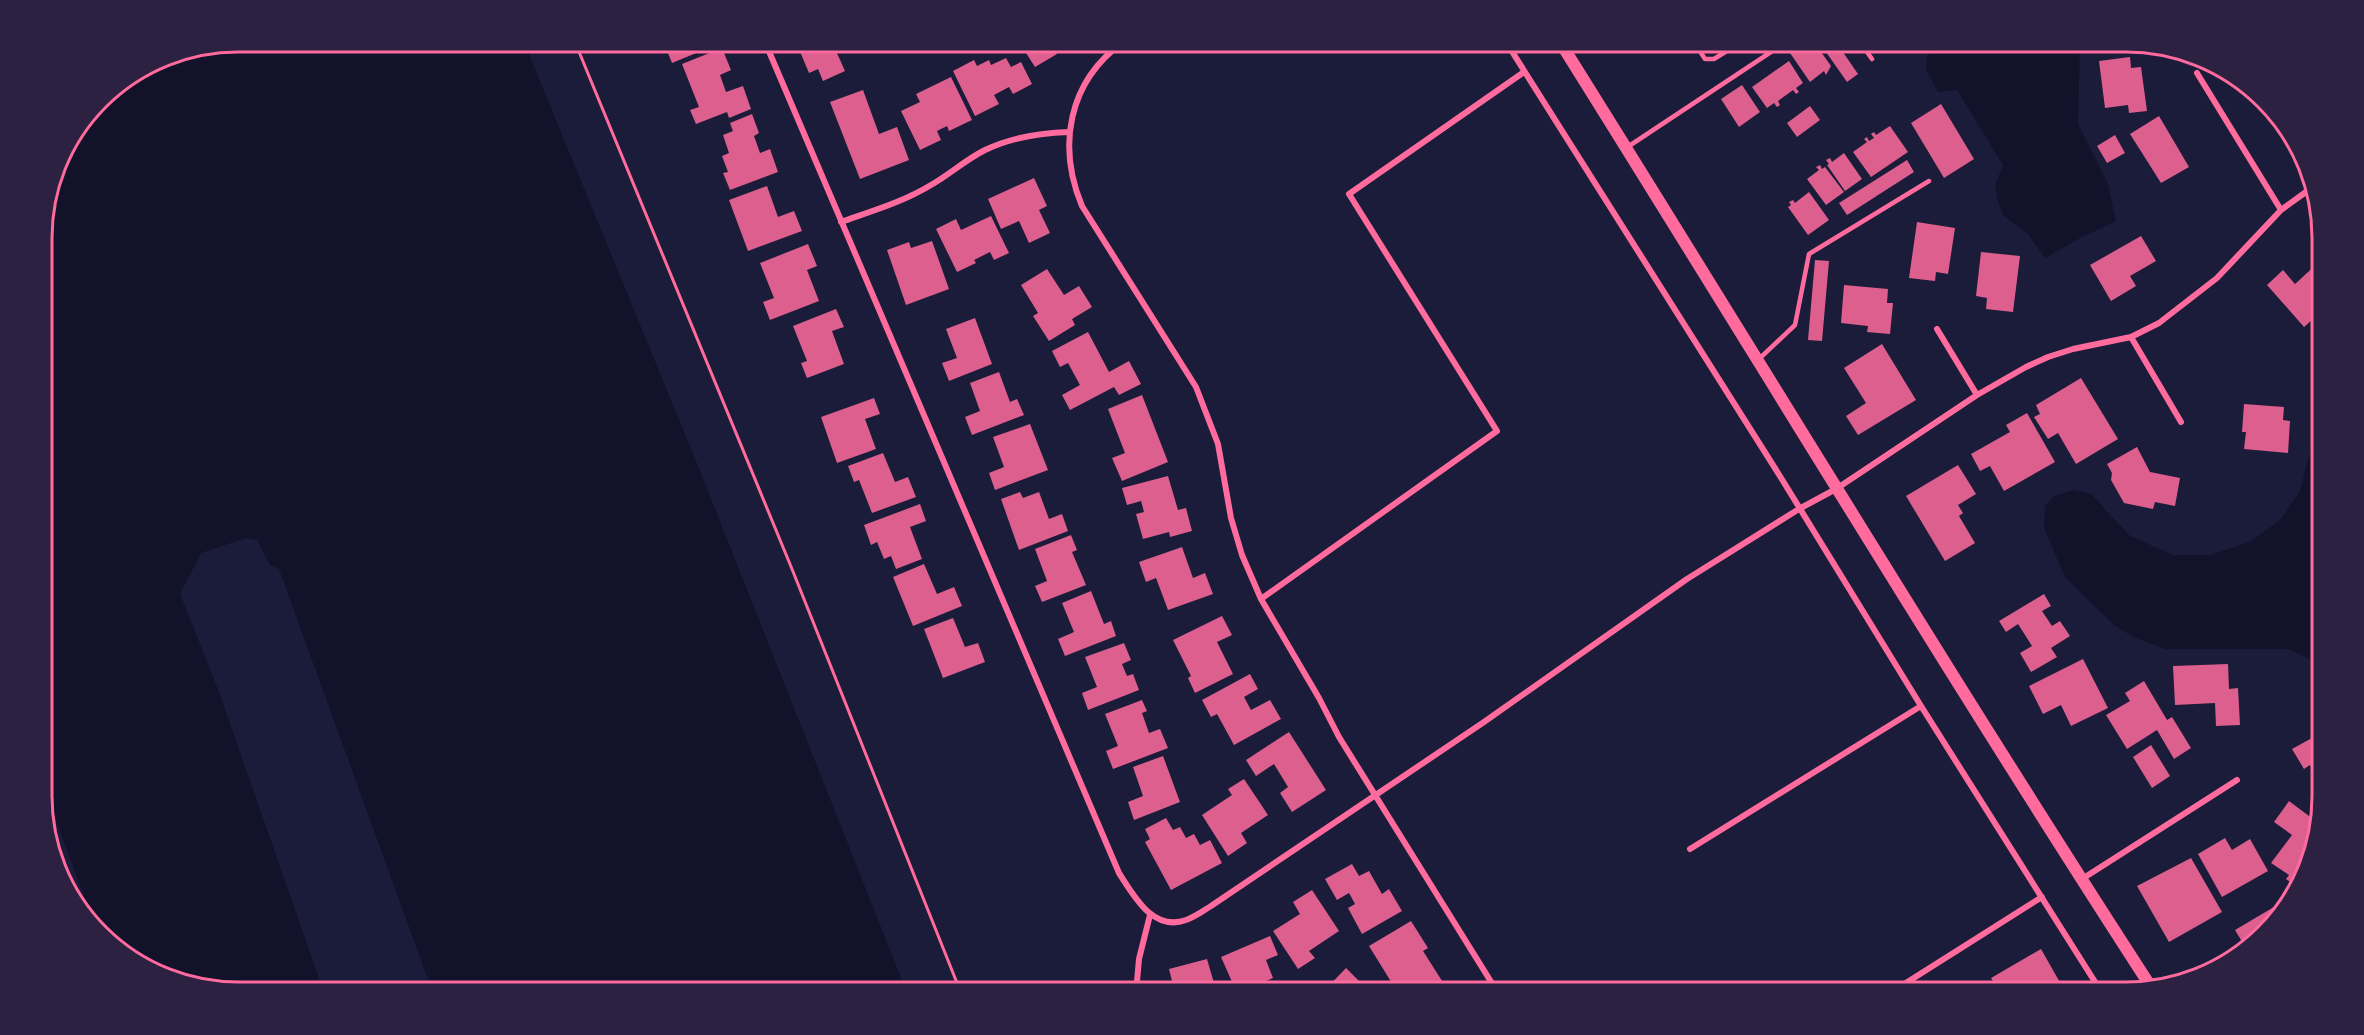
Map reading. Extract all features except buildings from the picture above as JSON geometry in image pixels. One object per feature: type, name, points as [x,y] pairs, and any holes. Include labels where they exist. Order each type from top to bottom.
[{"type":"main road","points":[[1566,52],[1759,359],[1836,489],[2081,880],[2147,981]]},
{"type":"street","points":[[1512,52],[2095,982]]},
{"type":"street","points":[[770,53],[1119,873],[1135,898],[1150,915],[1171,923],[1186,920],[1211,906],[1484,722],[1687,579],[1799,508],[1836,489],[1977,395],[2048,357],[2073,349],[2131,337],[2160,323],[2217,279],[2281,210],[2305,192]]},
{"type":"street","points":[[1111,53],[1100,63],[1084,85],[1074,109],[1069,132],[1068,159],[1073,185],[1082,206],[1196,387],[1207,411],[1218,444],[1231,518],[1242,555],[1261,599],[1374,795],[1491,982]]},
{"type":"street","points":[[1261,599],[1497,431],[1349,194],[1524,72]]},
{"type":"street","points":[[2197,74],[2281,210]]},
{"type":"street","points":[[841,222],[902,200],[930,186],[983,151],[1013,138],[1039,133],[1069,132]]},
{"type":"street","points":[[1937,329],[1977,395]]},
{"type":"street","points":[[2131,337],[2181,422]]},
{"type":"street","points":[[1690,849],[1921,705]]},
{"type":"street","points":[[2081,880],[2237,780]]},
{"type":"street","points":[[1907,982],[2042,897]]},
{"type":"street","points":[[1137,982],[1139,959],[1150,915]]},
{"type":"lane","points":[[1701,52],[1705,59],[1714,59],[1725,52]]},
{"type":"lane","points":[[1626,148],[1771,52]]},
{"type":"lane","points":[[1867,52],[1872,59]]},
{"type":"lane","points":[[1759,359],[1795,325],[1809,254],[1929,181]]},
{"type":"path","points":[[579,53],[792,569],[957,982]]},
{"type":"shaded area","points":[[1932,52],[2080,52],[2078,124],[2108,184],[2116,221],[2045,258],[2028,234],[2004,216],[1995,186],[2003,165],[1957,90],[1938,92],[1926,69],[1927,56]]},
{"type":"shaded area","points":[[226,53],[528,53],[698,466],[903,982],[429,982],[279,569],[270,565],[257,540],[246,538],[201,553],[180,594],[219,692],[320,982],[214,981],[190,976],[145,958],[107,928],[88,905],[54,815],[52,796],[53,226],[59,190],[77,145],[99,116],[125,91],[145,77],[167,67],[202,56]]},
{"type":"shaded area","points":[[2312,442],[2312,660],[2288,649],[2165,649],[2136,638],[2115,626],[2065,577],[2044,528],[2045,506],[2054,496],[2073,490],[2091,494],[2130,536],[2173,555],[2210,555],[2252,541],[2281,519],[2300,491]]}]
